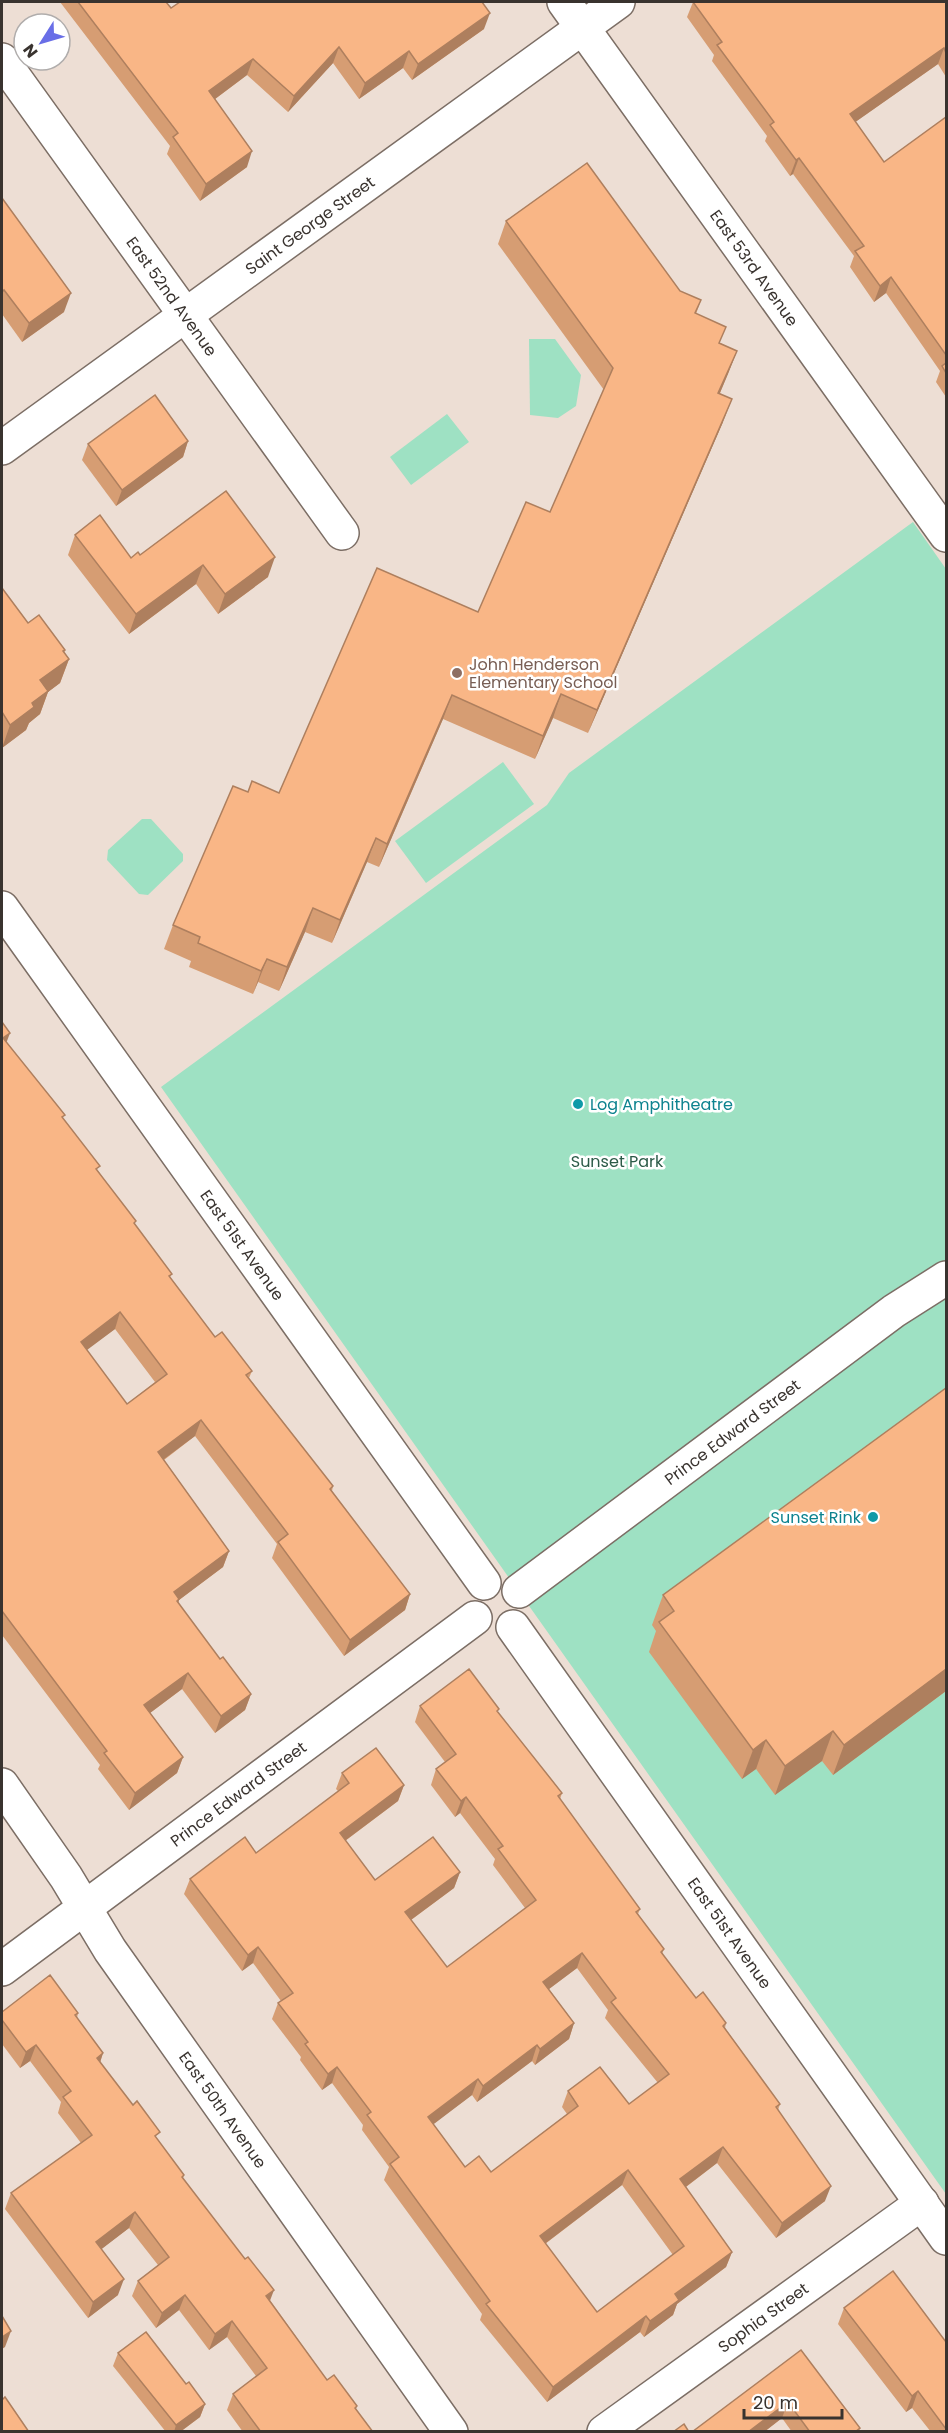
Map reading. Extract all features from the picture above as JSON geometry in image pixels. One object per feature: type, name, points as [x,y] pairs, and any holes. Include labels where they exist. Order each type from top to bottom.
[{"type":"street","name":"East 53rd Avenue","points":[[564,2],[946,535]]},
{"type":"street","name":"Saint George Street","points":[[2,448],[618,2]]},
{"type":"street","name":"East 52nd Avenue","points":[[2,60],[342,533]]},
{"type":"street","name":"East 51st Avenue","points":[[2,908],[484,1583]]},
{"type":"street","name":"Prince Edward Street","points":[[519,1590],[884,1318],[946,1278]]},
{"type":"street","points":[[499,1580],[519,1590],[524,1605],[519,1621],[513,1627],[505,1631],[488,1630],[475,1618],[472,1611],[473,1596],[484,1583],[499,1580]]},
{"type":"street","name":"Prince Edward Street","points":[[2,1969],[475,1618]]},
{"type":"street","name":"East 51st Avenue","points":[[513,1627],[946,2238]]},
{"type":"street","name":"East 50th Avenue","points":[[2,1785],[66,1877],[110,1950],[451,2432]]},
{"type":"street","name":"Sophia Street","points":[[604,2432],[922,2203]]},
{"type":"green space","points":[[529,339],[555,339],[581,375],[576,406],[558,418],[530,415]]},
{"type":"green space","points":[[447,414],[469,442],[411,485],[390,457]]},
{"type":"green space","name":"Sunset Park","points":[[913,522],[946,569],[946,2194],[161,1087],[547,805],[569,773]]},
{"type":"green space","points":[[503,762],[534,804],[426,883],[395,841]]},
{"type":"green space","points":[[142,819],[151,819],[183,854],[183,861],[148,895],[139,894],[107,860],[108,850]]},
{"type":"building","points":[[78,2],[166,2],[171,8],[180,2],[482,2],[490,13],[418,64],[409,51],[365,83],[339,47],[294,96],[253,59],[209,91],[252,151],[206,184],[173,137],[178,133]]},
{"type":"building","points":[[693,2],[946,2],[946,53],[944,48],[850,114],[884,162],[946,117],[946,355],[891,277],[880,286],[855,251],[864,246],[799,158],[796,160],[770,125],[774,122],[717,45],[722,42]]},
{"type":"building","points":[[587,163],[680,291],[701,300],[695,313],[726,327],[719,343],[737,351],[718,393],[732,399],[597,710],[561,694],[543,736],[452,695],[387,844],[376,838],[340,920],[313,908],[287,967],[267,959],[261,971],[198,943],[200,937],[173,925],[233,786],[248,792],[252,781],[279,793],[377,568],[478,612],[526,502],[550,512],[613,368],[506,221]]},
{"type":"building","points":[[2,198],[71,293],[29,323],[4,290],[2,292]]},
{"type":"building","points":[[155,395],[188,441],[122,490],[88,444]]},
{"type":"building","points":[[226,491],[275,557],[225,594],[203,565],[136,614],[75,535],[100,515],[131,558],[138,552],[140,555]]},
{"type":"building","points":[[2,588],[28,623],[39,615],[69,659],[40,680],[48,691],[32,703],[34,707],[10,725],[2,712]]},
{"type":"building","points":[[2,1022],[10,1033],[3,1038],[65,1115],[62,1117],[100,1166],[96,1169],[136,1221],[134,1223],[172,1274],[169,1276],[215,1337],[222,1332],[252,1371],[246,1375],[333,1486],[330,1489],[410,1594],[350,1640],[278,1542],[288,1534],[201,1420],[158,1452],[229,1551],[174,1592],[179,1599],[177,1601],[220,1659],[223,1657],[251,1694],[221,1716],[188,1673],[144,1705],[183,1757],[135,1793],[104,1753],[107,1751],[2,1611]],"holes":[[[120,1312],[167,1374],[127,1404],[81,1342]]]},
{"type":"building","name":"Sunset Rink","points":[[946,1388],[946,1669],[844,1745],[833,1731],[785,1766],[766,1740],[753,1750],[659,1622],[674,1611],[663,1595]]},
{"type":"building","points":[[469,1669],[499,1709],[497,1711],[562,1793],[558,1796],[640,1909],[636,1912],[664,1949],[661,1952],[696,1998],[703,1992],[726,2023],[723,2026],[780,2104],[776,2107],[831,2186],[782,2223],[723,2147],[680,2179],[732,2252],[675,2294],[679,2300],[650,2321],[646,2316],[553,2387],[486,2304],[490,2301],[390,2164],[399,2157],[367,2115],[371,2112],[337,2067],[328,2074],[305,2044],[308,2042],[278,2003],[293,1993],[258,1947],[248,1955],[190,1879],[245,1837],[256,1853],[349,1783],[342,1773],[376,1748],[404,1785],[340,1833],[375,1880],[433,1837],[460,1872],[405,1912],[447,1967],[536,1900],[498,1849],[503,1846],[466,1797],[461,1801],[436,1769],[456,1754],[420,1706]],"holes":[[[582,1953],[616,1998],[611,2002],[669,2074],[629,2104],[600,2067],[568,2091],[578,2106],[491,2172],[479,2156],[465,2167],[428,2117],[478,2079],[483,2086],[537,2045],[540,2049],[574,2023],[543,1982]],[[628,2170],[684,2246],[597,2312],[540,2236]]]},
{"type":"building","points":[[50,1975],[78,2013],[75,2015],[103,2053],[97,2058],[133,2105],[137,2101],[160,2132],[155,2136],[184,2175],[182,2177],[245,2259],[248,2257],[274,2290],[266,2296],[327,2380],[334,2375],[373,2432],[261,2432],[233,2394],[267,2368],[232,2321],[215,2334],[185,2295],[162,2313],[138,2281],[169,2257],[135,2212],[96,2242],[124,2279],[93,2302],[11,2193],[92,2135],[63,2097],[71,2091],[36,2045],[26,2052],[2,2020],[2,2012]]},
{"type":"building","points":[[893,2271],[946,2342],[946,2429],[918,2391],[912,2396],[844,2308]]},
{"type":"building","points":[[2,2316],[11,2331],[2,2337]]},
{"type":"building","points":[[146,2332],[186,2384],[189,2382],[205,2404],[176,2425],[118,2353]]},
{"type":"building","points":[[801,2350],[860,2428],[855,2432],[810,2432],[788,2402],[748,2432],[692,2432]]},
{"type":"building","points":[[5,2397],[29,2432],[2,2432],[2,2400]]},
{"type":"building","points":[[684,2424],[689,2432],[673,2432]]},
{"type":"place","name":"John Henderson Elementary School","points":[[457,673]]},
{"type":"place","name":"Log Amphitheatre","points":[[578,1104]]},
{"type":"place","name":"Sunset Rink","points":[[873,1517]]}]
